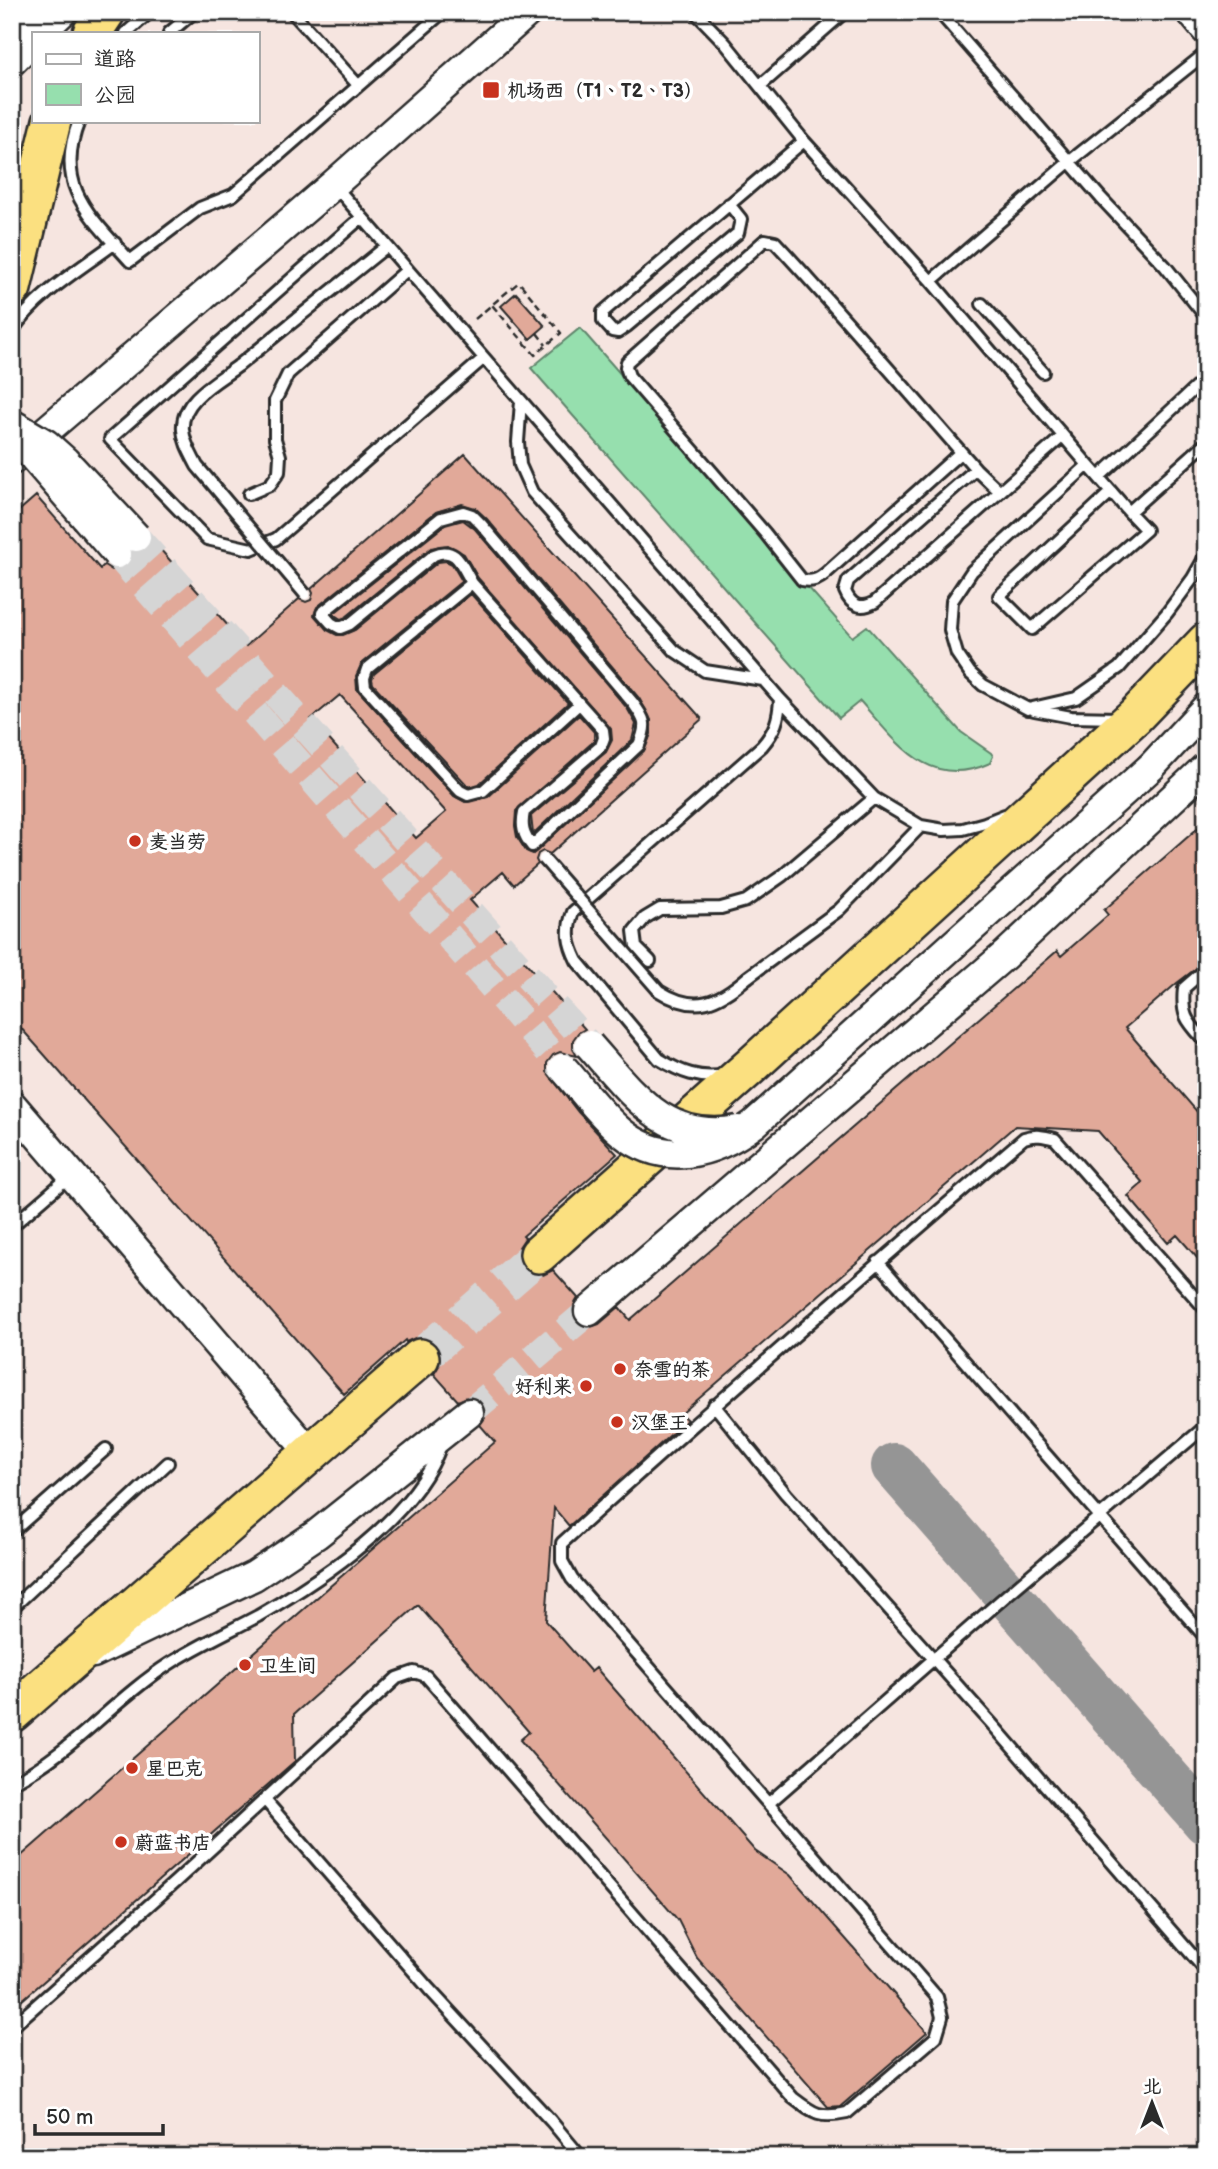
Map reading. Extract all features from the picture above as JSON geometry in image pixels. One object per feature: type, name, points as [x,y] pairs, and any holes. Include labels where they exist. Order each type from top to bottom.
[{"type":"highway","points":[[93,32],[106,12]]},
{"type":"highway","points":[[12,288],[52,122]]},
{"type":"highway","points":[[539,1254],[751,1066],[1135,716],[1206,642]]},
{"type":"highway","points":[[12,1713],[419,1358]]},
{"type":"street","points":[[12,16],[18,12]]},
{"type":"street","points":[[12,27],[18,12]]},
{"type":"street","points":[[12,36],[38,12]]},
{"type":"street","points":[[41,32],[62,12]]},
{"type":"street","points":[[12,460],[334,184],[528,12]]},
{"type":"street","points":[[1191,12],[1206,30]]},
{"type":"street","points":[[12,61],[32,41]]},
{"type":"street","points":[[12,424],[46,444],[65,461],[127,545],[12,433]]},
{"type":"street","points":[[564,1068],[621,1132],[637,1143],[678,1154],[696,1153],[717,1147],[754,1124],[1151,767],[1206,708]]},
{"type":"street","points":[[589,1311],[1005,955],[1206,767]]},
{"type":"street","points":[[589,1045],[642,1104],[670,1123],[690,1130],[708,1132],[726,1132],[754,1124]]},
{"type":"street","points":[[12,1105],[310,1453]]},
{"type":"street","points":[[66,1667],[254,1576],[317,1534],[468,1412]]},
{"type":"street","points":[[12,1690],[132,1584],[201,1548]]},
{"type":"lane","points":[[127,32],[150,12]]},
{"type":"lane","points":[[170,32],[194,12]]},
{"type":"lane","points":[[292,12],[358,85]]},
{"type":"lane","points":[[79,122],[70,174],[75,192],[87,211],[130,261],[200,208],[233,195],[443,12]]},
{"type":"lane","points":[[695,12],[725,43],[804,141],[931,281],[1146,530],[1032,629],[999,596],[1111,492]]},
{"type":"lane","points":[[939,12],[1206,317]]},
{"type":"lane","points":[[760,86],[838,14]]},
{"type":"lane","points":[[931,281],[1069,162],[1206,52]]},
{"type":"lane","points":[[729,204],[741,219],[738,233],[627,326],[618,332],[612,331],[603,321],[603,312],[729,204],[804,141]]},
{"type":"lane","points":[[334,184],[763,680],[874,798],[921,826],[944,830],[963,829],[985,823],[1057,786]]},
{"type":"lane","points":[[362,217],[110,439],[206,539],[251,549],[276,539],[484,358]]},
{"type":"lane","points":[[961,452],[819,579],[802,580],[765,533],[629,376],[627,362],[765,240],[770,240],[779,247],[961,452],[976,469],[999,491]]},
{"type":"lane","points":[[12,331],[23,315],[44,296],[115,243]]},
{"type":"lane","points":[[305,594],[197,466],[182,428],[188,409],[202,391],[239,366],[387,246]]},
{"type":"lane","points":[[249,494],[270,485],[279,472],[280,456],[275,439],[275,401],[288,374],[407,270]]},
{"type":"lane","points":[[982,304],[1043,372]]},
{"type":"lane","points":[[1099,477],[1206,378]]},
{"type":"lane","points":[[521,401],[518,442],[520,465],[532,492],[675,651],[705,671],[763,680]]},
{"type":"lane","points":[[976,469],[848,581],[845,591],[856,606],[862,607],[875,601],[1063,436]]},
{"type":"lane","points":[[1129,512],[1206,443]]},
{"type":"lane","points":[[1088,465],[972,571],[952,601],[950,630],[957,654],[970,673],[983,685],[1028,709],[1071,717],[1109,719],[1135,716]]},
{"type":"lane","points":[[463,512],[472,514],[644,719],[645,732],[639,745],[532,846],[524,833],[524,812],[601,746],[603,730],[472,583],[455,555],[450,551],[443,551],[433,555],[349,624],[340,628],[322,613],[441,518],[463,512]]},
{"type":"lane","points":[[1028,709],[1076,698],[1119,668],[1167,613],[1206,555]]},
{"type":"lane","points":[[472,583],[368,669],[364,678],[365,687],[460,791],[468,795],[483,791],[579,704]]},
{"type":"lane","points":[[751,1066],[715,1077],[698,1076],[677,1070],[659,1059],[576,961],[569,946],[568,927],[573,912],[762,746],[774,732],[780,699]]},
{"type":"lane","points":[[650,961],[636,947],[634,931],[645,918],[660,909],[721,908],[746,901],[782,876],[874,798]]},
{"type":"lane","points":[[544,859],[659,991],[676,1002],[715,1001],[730,993],[839,910],[921,826]]},
{"type":"lane","points":[[1206,969],[1184,988],[1182,1008],[1188,1022],[1206,1042]]},
{"type":"lane","points":[[12,2027],[397,1678],[414,1672],[426,1676],[793,2098],[815,2115],[847,2113],[936,2037],[942,2017],[937,1997],[572,1579],[562,1561],[562,1544],[714,1405],[1024,1138],[1044,1135],[1055,1139],[1206,1310]]},
{"type":"lane","points":[[12,1226],[71,1175]]},
{"type":"lane","points":[[878,1262],[1206,1639]]},
{"type":"lane","points":[[714,1405],[786,1494],[880,1595],[1206,1971]]},
{"type":"lane","points":[[769,1803],[1206,1426]]},
{"type":"lane","points":[[12,1783],[56,1757],[169,1664],[310,1584],[353,1551],[400,1511],[424,1481],[437,1459],[447,1430]]},
{"type":"lane","points":[[12,1532],[106,1449]]},
{"type":"lane","points":[[12,1608],[168,1463]]},
{"type":"lane","points":[[265,1800],[429,1989],[581,2157]]},
{"type":"path","points":[[475,319],[519,282],[561,333],[535,355],[492,305]]},
{"type":"path","points":[[537,334],[546,345]]},
{"type":"shaded area","points":[[12,12],[1206,12],[1206,2157],[12,2157]]},
{"type":"green space","points":[[580,328],[852,637],[867,626],[961,732],[991,753],[993,756],[990,763],[968,770],[949,771],[931,766],[901,746],[860,701],[839,718],[531,368]]},
{"type":"building","points":[[516,293],[545,326],[530,339],[501,306]]},
{"type":"building","points":[[465,454],[702,719],[550,854],[543,851],[538,854],[538,864],[514,885],[503,872],[470,900],[585,1029],[573,1040],[573,1049],[577,1056],[560,1052],[553,1055],[547,1063],[547,1072],[578,1112],[617,1154],[523,1236],[525,1238],[519,1247],[518,1258],[523,1267],[532,1274],[543,1275],[553,1270],[578,1298],[573,1313],[576,1321],[583,1326],[599,1324],[619,1307],[630,1320],[1057,951],[1061,956],[1108,915],[1104,910],[1206,821],[1206,961],[1125,1028],[1206,1122],[1206,1268],[1177,1235],[1168,1243],[1128,1196],[1143,1183],[1098,1131],[1015,1126],[681,1414],[687,1420],[569,1526],[554,1508],[546,1621],[591,1672],[596,1668],[755,1851],[790,1875],[927,2032],[841,2106],[828,2107],[697,1958],[678,1920],[520,1740],[529,1732],[418,1605],[294,1714],[295,1761],[12,2009],[12,1864],[495,1442],[480,1425],[485,1418],[482,1402],[474,1397],[458,1401],[434,1374],[440,1364],[440,1353],[435,1344],[426,1338],[405,1340],[344,1394],[12,1018],[12,517],[36,496],[100,569],[104,565],[112,570],[127,567],[133,553],[147,550],[152,540],[246,646],[299,599],[306,602],[311,600],[311,589]],"holes":[[[462,504],[475,508],[487,519],[639,698],[651,720],[651,734],[644,751],[533,854],[526,851],[517,837],[516,811],[594,741],[595,733],[579,715],[488,797],[465,802],[454,796],[357,689],[356,676],[362,663],[462,581],[452,564],[446,561],[438,562],[355,630],[343,635],[327,630],[314,615],[317,607],[436,512]],[[340,695],[446,812],[416,838],[311,719]]]},
{"type":"building","points":[[463,520],[475,529],[627,708],[636,724],[632,740],[533,834],[531,816],[606,752],[612,740],[611,729],[478,578],[464,554],[448,545],[431,548],[346,617],[341,619],[333,614],[445,525]]},
{"type":"building","points":[[471,594],[568,703],[479,784],[469,787],[373,684],[372,679],[374,674]]},
{"type":"taxiway","points":[[894,1466],[1206,1822]]},
{"type":"tunnel","points":[[136,537],[589,1045]]},
{"type":"tunnel","points":[[117,554],[563,1068]]},
{"type":"tunnel","points":[[420,1358],[539,1254]]},
{"type":"tunnel","points":[[469,1413],[589,1311]]},
{"type":"place","name":"机场西（T1、T2、T3）","points":[[491,90]]},
{"type":"place","name":"麦当劳","points":[[135,841]]},
{"type":"place","name":"奈雪的茶","points":[[620,1369]]},
{"type":"place","name":"好利来","points":[[586,1386]]},
{"type":"place","name":"汉堡王","points":[[617,1422]]},
{"type":"place","name":"卫生间","points":[[245,1665]]},
{"type":"place","name":"星巴克","points":[[132,1768]]},
{"type":"place","name":"蔚蓝书店","points":[[121,1842]]}]
